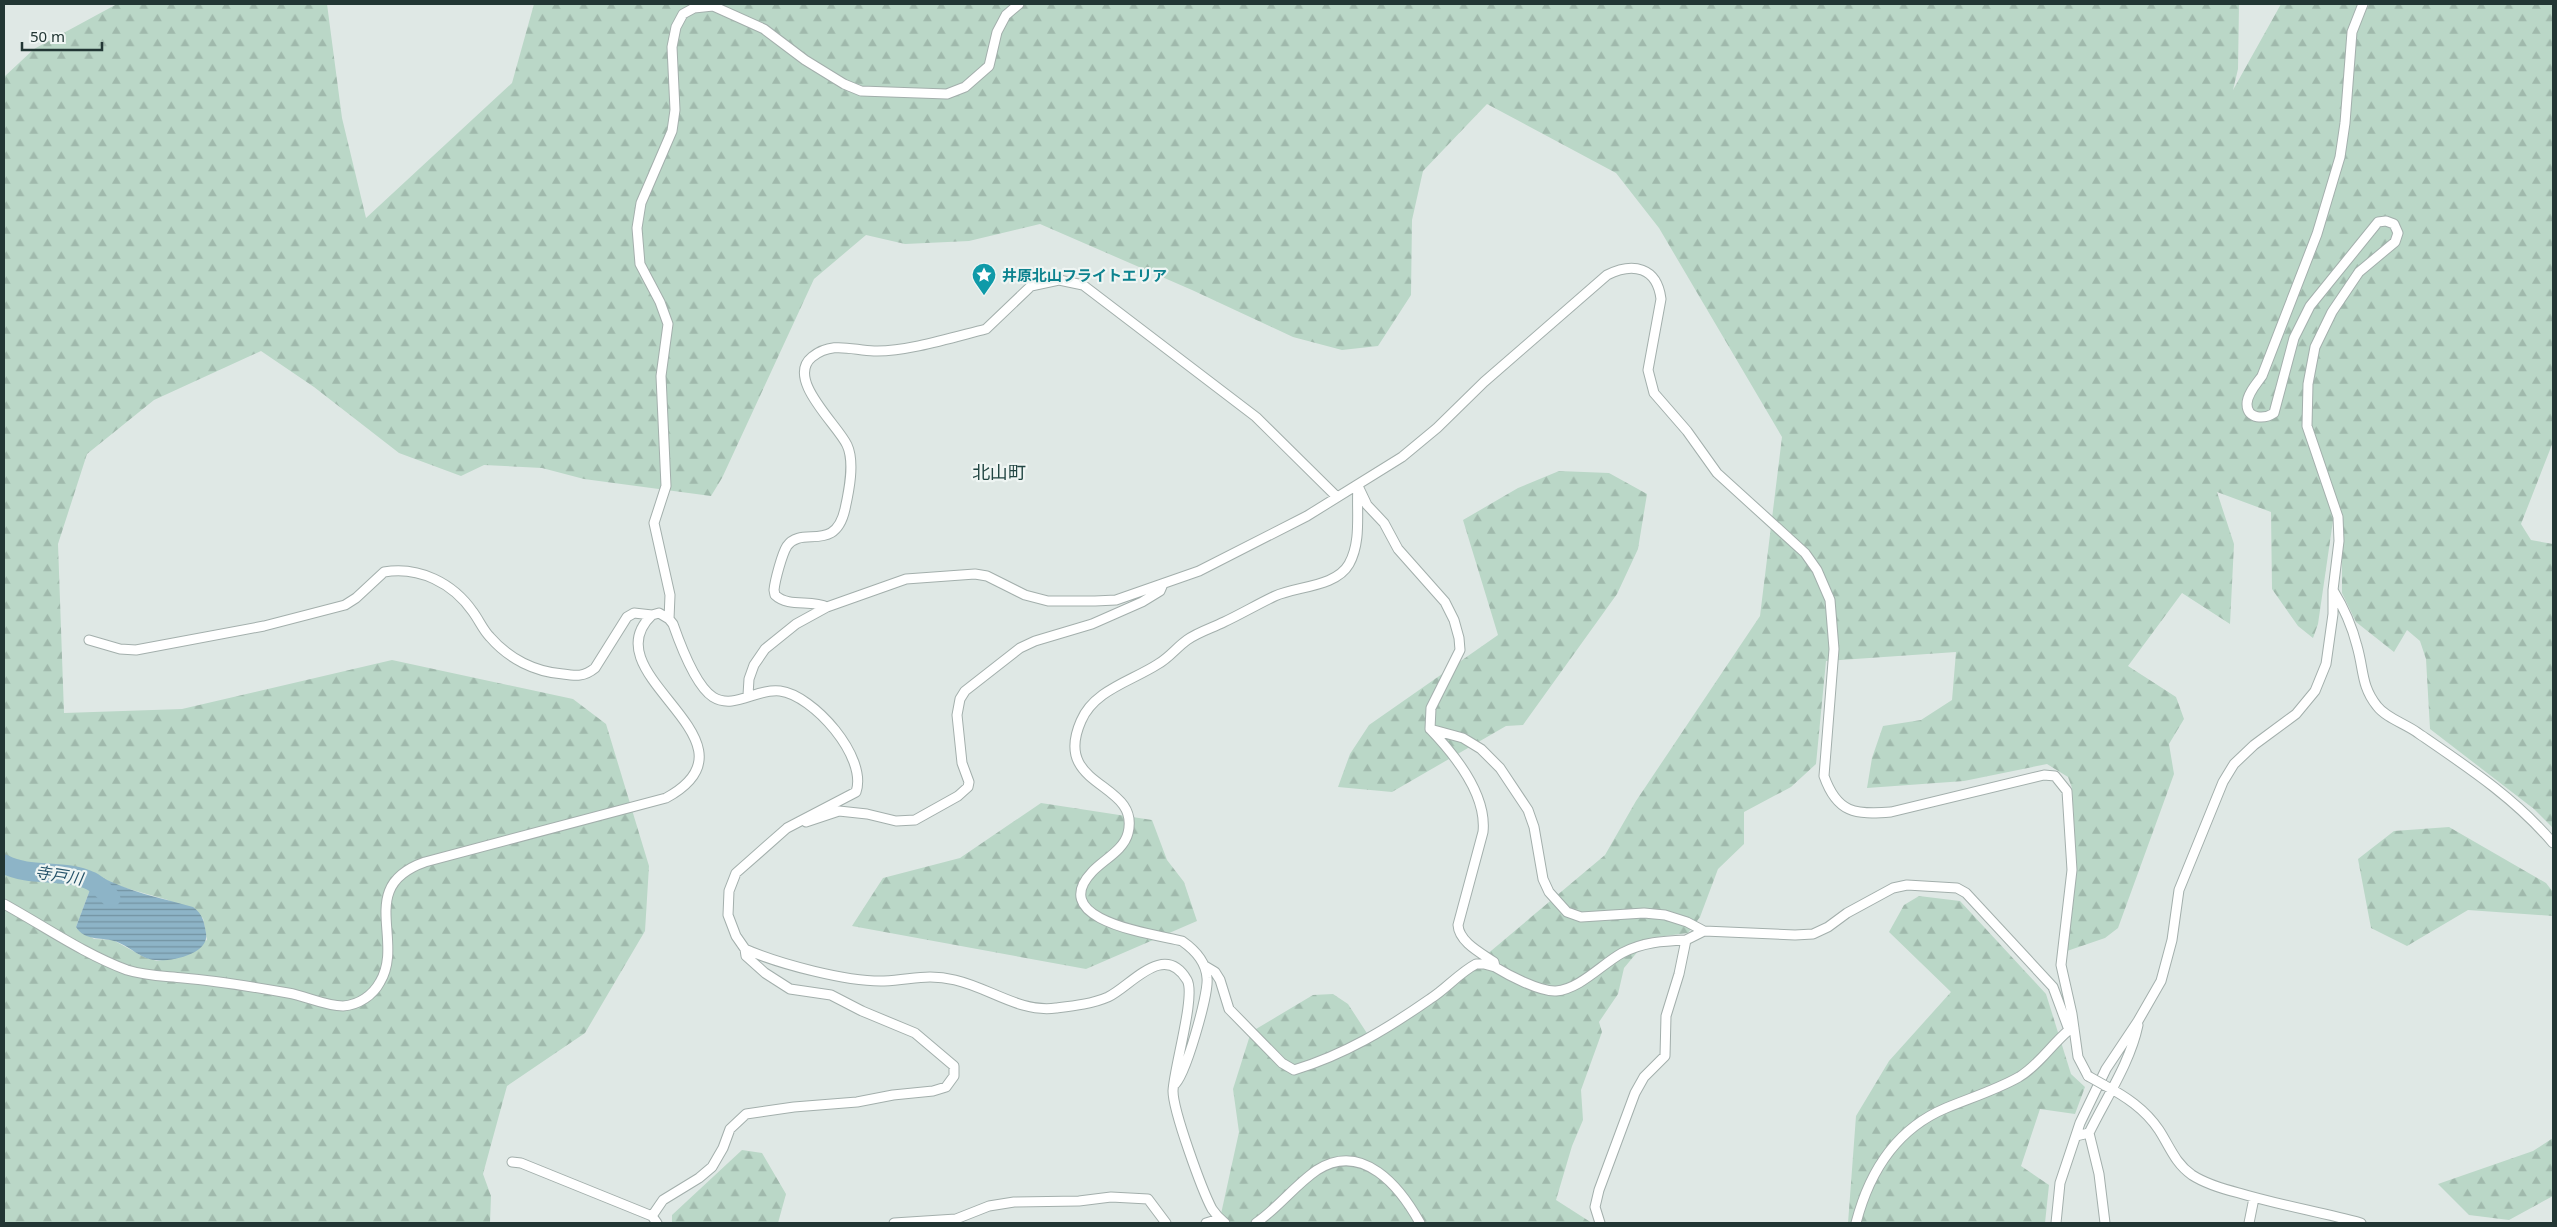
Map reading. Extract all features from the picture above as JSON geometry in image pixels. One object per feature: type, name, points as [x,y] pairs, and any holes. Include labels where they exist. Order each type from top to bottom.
[{"type":"street","points":[[512,1162],[521,1163],[655,1220],[663,1200],[699,1178],[712,1167],[730,1129],[746,1114],[794,1107],[857,1102],[893,1095],[933,1091],[946,1087],[954,1076],[954,1066],[915,1033],[862,1011],[831,995],[790,989],[765,973],[746,956],[745,949],[736,936],[728,915],[731,882],[736,873],[770,842],[803,818],[856,792],[856,771],[851,753],[823,718],[803,699],[780,691],[767,690],[728,702],[713,697],[706,691],[669,618],[670,595],[654,523],[666,486],[661,376],[668,324],[660,302],[640,264],[637,228],[641,203],[672,131],[675,110],[672,47],[676,26],[682,14],[694,8],[712,6],[718,8],[764,29],[805,60],[844,84],[861,91],[947,94],[965,87],[989,66],[997,32],[1006,15],[1019,4]]},
{"type":"street","points":[[2056,1223],[2060,1183],[2076,1136],[2106,1069],[2161,982],[2172,940],[2179,890],[2223,782],[2234,764],[2254,745],[2296,714],[2316,691],[2326,664],[2333,614],[2333,590],[2339,541],[2338,517],[2307,426],[2308,384],[2315,347],[2332,312],[2359,272],[2395,242],[2398,232],[2394,224],[2386,221],[2378,222],[2310,306],[2294,338],[2274,413],[2266,418],[2257,418],[2250,412],[2247,404],[2249,395],[2262,376],[2317,234],[2337,166],[2345,123],[2352,32],[2363,4]]},
{"type":"street","points":[[748,696],[749,679],[754,665],[765,649],[796,624],[827,607],[906,579],[974,574],[987,576],[1025,595],[1048,601],[1116,600],[1199,571],[1308,516],[1402,457],[1437,428],[1484,382],[1607,275],[1620,268],[1634,267],[1655,278],[1662,299],[1648,370],[1654,393],[1687,431],[1708,464],[1791,539],[1817,570],[1825,585],[1833,617],[1834,650],[1824,776],[1834,798],[1846,809],[1867,814],[1891,812],[2044,775],[2055,776],[2067,791],[2072,870],[2061,965],[2078,1057],[2088,1076],[2125,1095],[2147,1115],[2159,1130],[2177,1162],[2194,1176],[2217,1187],[2254,1198],[2361,1223]]},
{"type":"street","points":[[827,607],[821,604],[785,602],[775,595],[774,590],[787,546],[795,540],[830,534],[842,522],[846,506],[850,456],[847,445],[816,403],[808,388],[806,366],[810,358],[832,346],[874,351],[891,350],[986,329],[996,322],[1020,294],[1031,286],[1046,282],[1065,280],[1083,285],[1129,318],[1256,417],[1337,497]]},
{"type":"street","points":[[1358,486],[1367,505],[1384,523],[1398,549],[1440,596],[1454,620],[1460,638],[1460,650],[1430,708],[1430,729],[1457,759],[1484,817],[1458,925],[1462,937],[1494,962],[1495,967]]},
{"type":"street","points":[[1174,1085],[1182,1075],[1203,1006],[1208,980],[1204,966],[1191,947],[1182,941],[1108,922],[1089,913],[1084,907],[1081,896],[1086,881],[1091,873],[1124,843],[1128,833],[1129,822],[1123,803],[1082,769],[1075,757],[1076,733],[1086,710],[1099,696],[1161,663],[1188,640],[1277,596],[1339,575],[1349,565],[1357,538],[1358,486]]},
{"type":"street","points":[[89,640],[120,649],[136,650],[264,626],[345,605],[356,598],[384,572],[413,572],[432,577],[453,589],[473,611],[489,637],[505,652],[525,665],[546,673],[580,676],[588,674],[595,668],[627,617],[634,613],[652,615],[659,613],[669,618]]},
{"type":"street","points":[[803,818],[807,822],[839,811],[868,814],[896,821],[915,820],[946,804],[968,787],[959,740],[957,715],[960,699],[965,691],[1020,648],[1035,641],[1092,624],[1121,612],[1160,591],[1164,584]]},
{"type":"street","points":[[2333,590],[2344,608],[2357,646],[2365,688],[2378,708],[2412,728],[2532,817],[2553,843]]},
{"type":"street","points":[[4,904],[101,959],[141,974],[290,994],[344,1006],[355,1004],[373,992],[385,971],[387,898],[394,883],[408,869],[425,862],[666,798],[689,782],[700,762],[695,736],[644,668],[639,654],[638,638],[645,622],[652,615]]},
{"type":"street","points":[[1430,729],[1463,738],[1481,749],[1500,768],[1528,810],[1534,827],[1544,879],[1549,892],[1567,912],[1581,917],[1644,913],[1665,915],[1687,922],[1704,931],[1773,935],[1813,934],[1893,888],[1907,884],[1957,888],[1966,892],[2053,987],[2072,1029]]},
{"type":"street","points":[[1204,966],[1215,972],[1220,980],[1229,1009],[1282,1063],[1294,1070],[1327,1060],[1374,1036],[1432,998],[1476,964],[1495,967],[1542,990],[1556,991],[1570,986],[1639,945],[1686,940],[1704,931]]},
{"type":"street","points":[[1600,1223],[1595,1207],[1599,1190],[1634,1092],[1644,1077],[1665,1056],[1666,1016],[1679,974],[1686,940]]},
{"type":"street","points":[[745,949],[781,963],[846,976],[884,981],[927,975],[957,980],[1018,1004],[1033,1008],[1050,1009],[1102,999],[1153,966],[1163,964],[1172,966],[1186,978],[1190,993],[1174,1085],[1175,1104],[1197,1172],[1213,1210],[1222,1221]]},
{"type":"street","points":[[2105,1223],[2099,1174],[2088,1133],[2108,1087],[2134,1041],[2138,1021]]},
{"type":"street","points":[[1856,1223],[1863,1195],[1876,1168],[1899,1140],[1920,1120],[2020,1076],[2035,1066],[2055,1041],[2072,1029]]},
{"type":"street","points":[[2076,1136],[2088,1133]]},
{"type":"street","points":[[1256,1223],[1317,1170],[1340,1162],[1368,1165],[1384,1176],[1399,1192],[1420,1223]]},
{"type":"street","points":[[894,1223],[956,1219],[989,1206],[1014,1202],[1110,1197],[1148,1199],[1166,1223]]},
{"type":"street","points":[[2249,1223],[2254,1198]]},
{"type":"street","points":[[1206,1223],[1222,1221]]},
{"type":"green space","points":[[117,4],[327,4],[342,118],[366,218],[512,83],[534,4],[2239,4],[2238,69],[2233,90],[2281,4],[2553,4],[2553,442],[2521,524],[2531,540],[2553,544],[2553,828],[2534,809],[2430,729],[2426,659],[2420,641],[2407,630],[2394,652],[2356,622],[2342,593],[2342,516],[2336,500],[2318,624],[2313,638],[2298,626],[2272,589],[2271,512],[2217,492],[2234,544],[2230,624],[2182,593],[2128,666],[2176,697],[2184,719],[2169,744],[2174,774],[2118,928],[2105,938],[2067,951],[2077,871],[2072,788],[2068,777],[2047,764],[1964,781],[1867,788],[1872,758],[1883,726],[1921,720],[1952,700],[1956,652],[1826,661],[1816,764],[1791,787],[1744,812],[1744,844],[1718,869],[1700,917],[1688,933],[1649,938],[1624,968],[1618,994],[1599,1022],[1602,1032],[1581,1090],[1583,1120],[1572,1146],[1556,1200],[1592,1223],[1219,1223],[1239,1132],[1233,1089],[1251,1032],[1313,995],[1333,994],[1348,1004],[1372,1041],[1417,1013],[1605,855],[1636,801],[1760,616],[1782,437],[1659,228],[1616,173],[1487,104],[1423,171],[1412,220],[1411,295],[1378,346],[1342,350],[1293,337],[1192,290],[1040,224],[969,241],[905,244],[866,235],[814,279],[722,478],[711,496],[584,479],[542,468],[484,465],[461,476],[399,453],[314,387],[261,351],[154,400],[87,454],[58,544],[64,713],[182,709],[392,660],[573,699],[606,724],[649,866],[645,931],[585,1033],[507,1086],[483,1174],[491,1196],[490,1223],[4,1223],[4,77],[34,49]],"holes":[[[99,876],[115,885],[168,900],[203,918],[207,940],[177,957],[157,961],[144,957],[113,940],[94,939],[76,927],[94,879]]]},
{"type":"green space","points":[[1559,471],[1609,473],[1647,494],[1638,549],[1617,594],[1523,725],[1506,726],[1392,792],[1338,787],[1350,754],[1369,725],[1498,635],[1463,520],[1518,488]]},
{"type":"green space","points":[[1041,803],[1152,820],[1167,860],[1184,882],[1197,921],[1086,969],[852,926],[883,878],[960,858]]},
{"type":"green space","points":[[2449,827],[2546,883],[2553,892],[2553,916],[2468,910],[2407,946],[2371,928],[2358,859],[2394,831]]},
{"type":"green space","points":[[1919,896],[1960,901],[2046,994],[2071,1074],[2085,1087],[2075,1114],[2040,1109],[2021,1166],[2049,1185],[2045,1223],[1848,1223],[1856,1116],[1889,1061],[1951,992],[1889,932],[1904,905]]},
{"type":"green space","points":[[2553,1138],[2553,1196],[2509,1220],[2469,1215],[2438,1184],[2533,1151]]},
{"type":"green space","points":[[742,1150],[762,1153],[786,1194],[778,1223],[672,1223],[672,1215]]},
{"type":"water","points":[[99,876],[133,890],[193,907],[201,915],[205,925],[206,940],[196,951],[188,955],[170,960],[155,960],[144,957],[119,943],[84,935],[76,927],[94,879]]},
{"type":"waterway","name":"寺戸川","points":[[4,864],[25,871],[80,877],[96,884],[111,898]]},
{"type":"place","name":"井原北山フライトエリア","points":[[984,296]]},
{"type":"district","name":"北山町","points":[[999,472]]}]
